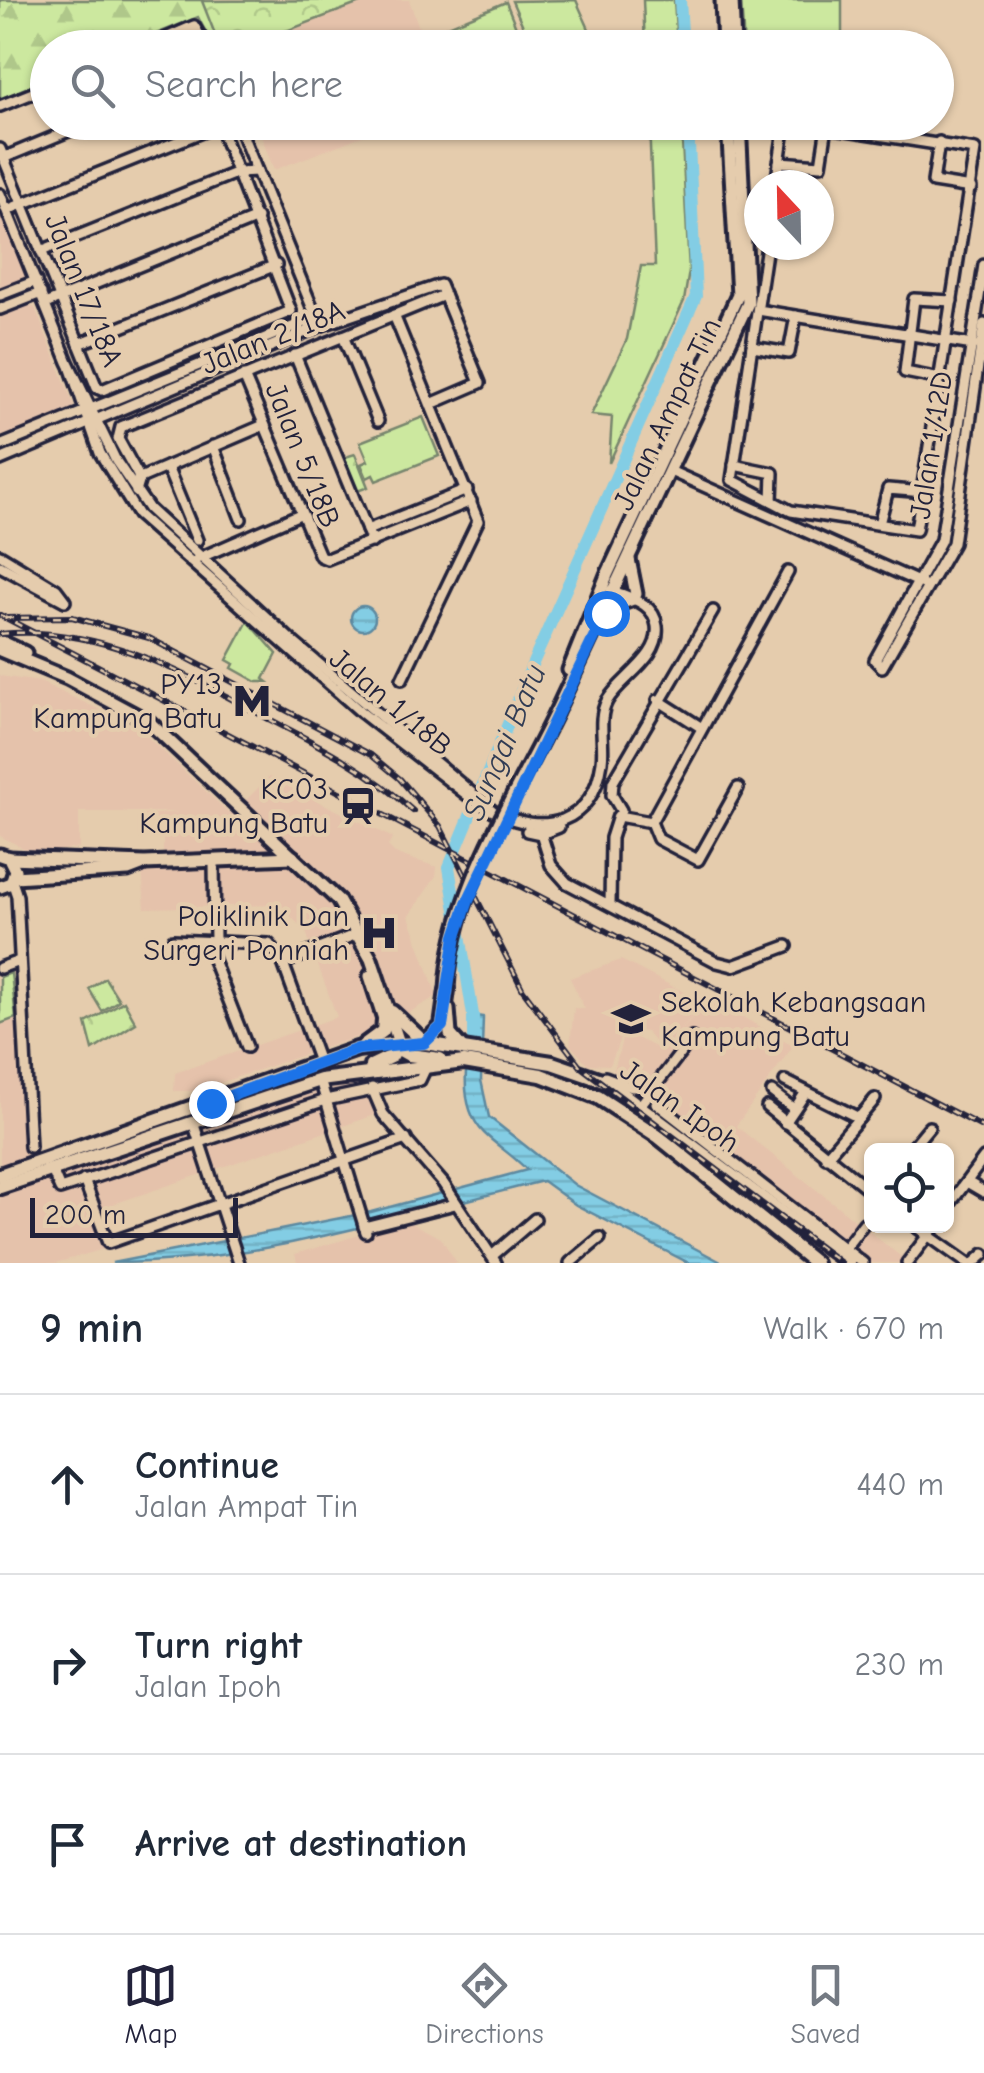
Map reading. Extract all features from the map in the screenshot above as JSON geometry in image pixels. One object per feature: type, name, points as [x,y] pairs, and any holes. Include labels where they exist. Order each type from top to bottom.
[{"type":"main road","points":[[424,1043],[442,1026],[448,990]]},
{"type":"main road","points":[[358,1049],[379,1036],[388,1016],[424,1043]]},
{"type":"main road","points":[[0,1176],[358,1049],[424,1043],[446,1048],[462,1058]]},
{"type":"main road","points":[[396,1045],[462,1058]]},
{"type":"main road","points":[[320,1080],[384,1063],[396,1045]]},
{"type":"main road","name":"Jalan Ipoh","points":[[0,1187],[320,1080],[462,1058],[564,1066],[607,1082],[648,1104],[668,1126],[848,1263]]},
{"type":"main road","name":"Jalan Ipoh","points":[[493,1060],[549,1077],[598,1098],[630,1118],[815,1263]]},
{"type":"street","points":[[722,0],[723,30]]},
{"type":"street","points":[[732,0],[733,30]]},
{"type":"street","points":[[0,106],[30,94]]},
{"type":"street","points":[[2,154],[40,140]]},
{"type":"street","points":[[5,217],[22,204],[179,140]]},
{"type":"street","points":[[79,344],[276,265],[225,140]]},
{"type":"street","points":[[244,140],[318,322]]},
{"type":"street","name":"Jalan Ampat Tin","points":[[556,712],[642,502],[738,295],[731,140]]},
{"type":"street","name":"Jalan Ampat Tin","points":[[446,1048],[448,990],[456,936],[468,901],[591,639],[608,585],[670,472],[748,304],[734,140]]},
{"type":"street","points":[[778,170],[782,140]]},
{"type":"street","points":[[779,162],[821,165],[824,140]]},
{"type":"street","points":[[766,260],[732,480],[791,511],[916,530],[975,150],[925,140]]},
{"type":"street","points":[[939,142],[933,182],[971,188]]},
{"type":"street","name":"Jalan 17/18A","points":[[2,154],[97,388],[102,390],[288,314],[291,305],[276,265]]},
{"type":"street","points":[[41,250],[238,172],[257,171]]},
{"type":"street","points":[[0,194],[5,217],[36,281],[91,417]]},
{"type":"street","points":[[0,309],[43,298],[60,298],[257,218]]},
{"type":"street","name":"Jalan 1/12D","points":[[984,265],[976,345],[953,542],[882,667],[875,660],[944,530],[976,345],[984,324]]},
{"type":"street","points":[[0,295],[36,281]]},
{"type":"street","name":"Jalan 2/18A","points":[[0,460],[91,417],[318,322],[438,285],[444,294],[122,426],[118,439],[140,479]]},
{"type":"street","points":[[431,404],[480,383],[444,294]]},
{"type":"street","points":[[940,379],[906,374],[914,298],[952,302]]},
{"type":"street","points":[[758,310],[976,345]]},
{"type":"street","name":"Jalan 1/18B","points":[[394,315],[478,522],[402,679]]},
{"type":"street","points":[[752,348],[788,353],[796,316]]},
{"type":"street","points":[[343,336],[378,421]]},
{"type":"street","points":[[295,355],[372,542],[471,502]]},
{"type":"street","name":"Jalan 5/18B","points":[[244,376],[316,551],[327,560],[372,542]]},
{"type":"street","name":"Jalan 2/18A","points":[[0,446],[91,417]]},
{"type":"street","name":"Jalan 1/18B","points":[[91,417],[136,492],[194,560]]},
{"type":"street","name":"Jalan 1/18B","points":[[91,417],[127,501],[428,762],[492,812],[540,831]]},
{"type":"street","points":[[126,478],[140,479],[264,425]]},
{"type":"street","points":[[670,472],[666,466],[676,430]]},
{"type":"street","points":[[213,446],[241,519]]},
{"type":"street","points":[[734,465],[773,473],[772,501]]},
{"type":"street","points":[[167,467],[197,540]]},
{"type":"street","points":[[642,502],[664,472],[670,472],[929,586]]},
{"type":"street","points":[[136,492],[140,479]]},
{"type":"street","points":[[879,524],[888,489],[924,492]]},
{"type":"street","points":[[367,530],[467,490]]},
{"type":"street","points":[[194,560],[300,514]]},
{"type":"street","points":[[635,597],[628,562],[640,527]]},
{"type":"street","points":[[0,555],[33,580],[0,566]]},
{"type":"street","points":[[738,788],[698,860],[658,840],[651,822],[788,572]]},
{"type":"street","points":[[608,585],[635,597],[658,614],[661,632],[657,646],[608,708],[607,760],[593,795],[574,819],[540,831],[560,876],[726,966],[787,946]]},
{"type":"street","points":[[591,639],[611,607],[635,597]]},
{"type":"street","points":[[621,810],[610,788],[713,611]]},
{"type":"street","points":[[0,641],[149,722],[338,900],[358,938],[396,1045]]},
{"type":"street","points":[[0,650],[67,678]]},
{"type":"street","points":[[658,700],[702,728]]},
{"type":"street","points":[[610,905],[611,838],[618,816],[651,822]]},
{"type":"street","points":[[257,862],[268,848],[264,829]]},
{"type":"street","points":[[30,1147],[17,896],[6,883],[3,856],[145,864],[257,862],[293,857]]},
{"type":"street","points":[[214,862],[210,942],[247,1047]]},
{"type":"street","points":[[6,883],[128,870],[145,864]]},
{"type":"street","points":[[283,963],[358,938]]},
{"type":"street","points":[[174,940],[265,943],[283,963],[319,1062]]},
{"type":"street","points":[[0,968],[19,961]]},
{"type":"street","name":"Jalan Ampat Tin","points":[[448,990],[450,1034],[462,1058]]},
{"type":"street","points":[[630,1118],[648,1104],[654,1087],[692,1038]]},
{"type":"street","points":[[52,1170],[60,1189],[326,1100],[420,1080],[427,1066]]},
{"type":"street","points":[[564,1066],[632,1087],[654,1087]]},
{"type":"street","points":[[320,1080],[364,1227],[455,1203]]},
{"type":"street","points":[[785,1081],[859,1118]]},
{"type":"street","points":[[372,1088],[384,1114],[443,1184],[494,1259],[535,1219]]},
{"type":"street","points":[[772,1092],[794,1109]]},
{"type":"street","points":[[785,1123],[806,1092]]},
{"type":"street","points":[[826,1157],[874,1099]]},
{"type":"street","points":[[648,1104],[863,1263]]},
{"type":"street","points":[[767,1108],[864,1186]]},
{"type":"street","points":[[193,1122],[238,1263]]},
{"type":"street","points":[[916,1143],[929,1127]]},
{"type":"street","points":[[84,1180],[108,1243],[218,1201],[406,1138]]},
{"type":"street","points":[[954,1199],[984,1158]]},
{"type":"street","points":[[966,1182],[984,1192]]},
{"type":"street","points":[[844,1248],[864,1223]]},
{"type":"street","points":[[908,1263],[929,1233]]},
{"type":"street","points":[[935,1233],[970,1263],[984,1254]]},
{"type":"street","points":[[570,1263],[600,1238]]},
{"type":"shaded area","points":[[368,0],[409,0],[420,30],[289,30]]},
{"type":"shaded area","points":[[263,140],[352,140],[274,170]]},
{"type":"shaded area","points":[[0,214],[35,301],[0,315]]},
{"type":"shaded area","points":[[29,306],[35,308],[74,405],[71,411],[0,440],[0,317]]},
{"type":"shaded area","points":[[0,676],[40,682],[137,727],[228,812],[234,812],[269,777],[393,838],[388,846],[396,854],[437,867],[436,876],[409,916],[437,996],[381,1029],[195,1091],[174,1091],[175,1073],[337,1017],[306,932],[280,905],[145,908],[142,868],[163,867],[163,824],[141,824],[141,815],[180,812],[79,812],[79,848],[46,852],[25,849],[0,836]]},
{"type":"shaded area","points":[[621,960],[703,1002],[665,1052],[708,997],[793,1046],[736,1126],[864,1227],[864,1233],[871,1233],[909,1263],[861,1263],[659,1103],[613,1074],[624,1032],[662,1050],[646,1032],[624,1028],[610,1065],[588,1064],[570,1045],[574,1008],[585,1009],[570,978]]},
{"type":"shaded area","points":[[13,970],[28,1157],[0,1166],[0,974]]},
{"type":"shaded area","points":[[370,1077],[381,1113],[96,1210],[107,1248],[56,1263],[0,1263],[0,1192],[281,1099]]},
{"type":"shaded area","points":[[407,1221],[441,1238],[457,1263],[297,1263],[295,1254]]},
{"type":"green space","points":[[0,0],[203,0],[214,30],[205,30],[198,17],[166,30],[30,30],[30,86],[0,99]]},
{"type":"green space","points":[[368,0],[289,30],[213,30],[202,1]]},
{"type":"green space","points":[[576,0],[589,30],[525,30],[512,1]]},
{"type":"green space","points":[[643,0],[674,0],[676,30],[644,30]]},
{"type":"green space","points":[[741,0],[842,0],[842,30],[743,30]]},
{"type":"green space","points":[[506,2],[517,30],[447,30],[446,27]]},
{"type":"green space","points":[[650,140],[682,140],[689,271],[684,301],[609,463],[612,417],[591,415],[627,339],[641,266],[655,266]]},
{"type":"green space","points":[[423,417],[439,456],[376,481],[373,475],[367,478],[361,464],[368,461],[360,442]]},
{"type":"green space","points":[[355,454],[368,487],[355,492],[342,458]]},
{"type":"green space","points":[[248,621],[277,654],[264,679],[268,682],[257,682],[232,668],[234,664],[227,660]]},
{"type":"green space","points":[[11,973],[16,1018],[0,1024],[0,977]]},
{"type":"green space","points":[[105,978],[119,1000],[102,1011],[89,989]]},
{"type":"green space","points":[[124,1001],[136,1023],[93,1050],[86,1023]]},
{"type":"water","points":[[363,606],[375,618],[363,630],[351,618]]},
{"type":"water","points":[[476,1016],[483,1017],[481,1080],[489,1117],[575,1185],[723,1263],[689,1263],[576,1205],[543,1181],[275,1246],[166,1261],[112,1263],[371,1212],[527,1170],[484,1133],[469,1108],[466,1077]]},
{"type":"waterway","name":"Sungai Batu","points":[[680,0],[682,30]]},
{"type":"waterway","name":"Sungai Batu","points":[[473,1041],[473,1015],[449,867],[533,663],[696,296],[689,140]]},
{"type":"railway","points":[[0,615],[984,1128]]},
{"type":"railway","points":[[5,618],[72,617],[149,638],[371,755],[400,779],[440,826],[523,990],[581,1067],[841,1263]]},
{"type":"railway","points":[[0,634],[71,636],[171,668],[342,759],[413,811]]},
{"type":"place","name":"PY13 Kampung Batu","points":[[252,701]]},
{"type":"place","name":"KC03 Kampung Batu","points":[[358,806]]},
{"type":"place","name":"Poliklinik Dan Surgeri Ponniah","points":[[379,933]]},
{"type":"place","name":"Sekolah Kebangsaan Kampung Batu","points":[[631,1019]]},
{"type":"route","points":[[211,1103],[358,1049],[424,1043],[442,1026],[456,936],[468,901],[606,613]]}]
